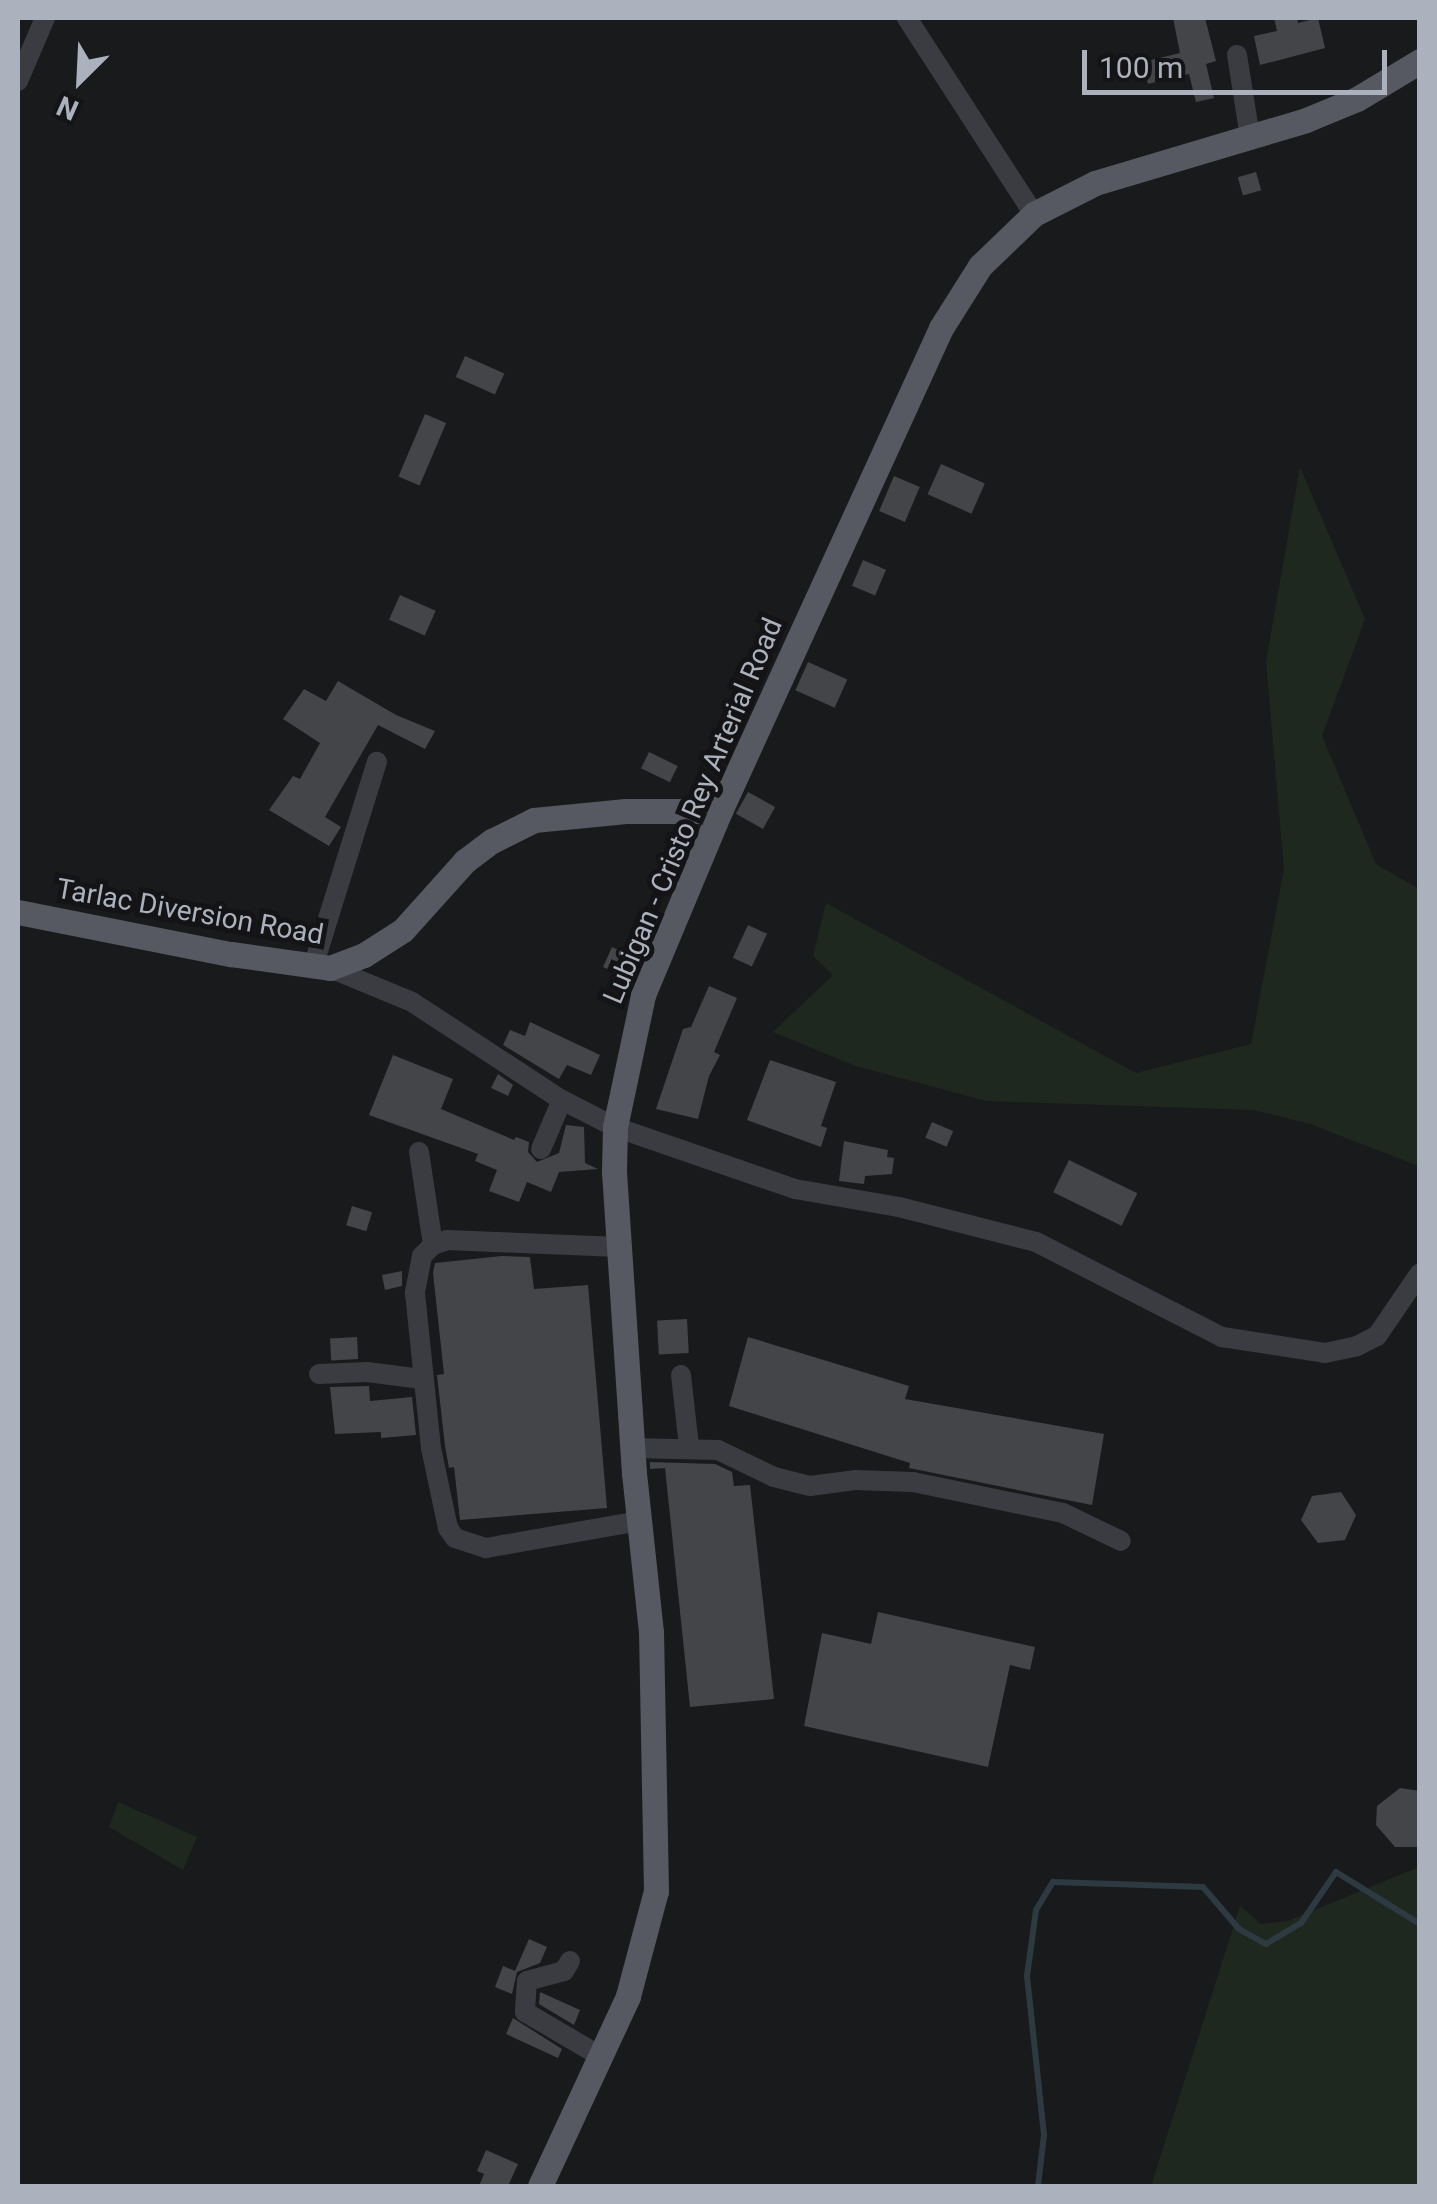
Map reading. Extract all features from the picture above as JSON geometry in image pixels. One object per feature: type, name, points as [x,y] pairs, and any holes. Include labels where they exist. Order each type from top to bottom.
[{"type":"main road","name":"Lubigan - Cristo Rey Arterial Road","points":[[540,2186],[640,1961],[656,1891],[652,1632],[632,1448],[614,1127],[643,995],[720,811],[941,328],[980,266],[1034,214],[1096,183],[1250,137],[1357,99],[1420,61]]},
{"type":"main road","name":"Tarlac Diversion Road","points":[[18,912],[322,968],[364,955],[403,930],[466,862],[492,840],[534,820],[626,810],[720,811]]},
{"type":"street","points":[[18,81],[45,18]]},
{"type":"street","points":[[908,18],[1034,214]]},
{"type":"street","points":[[1238,55],[1250,137]]},
{"type":"street","points":[[377,762],[322,968],[412,1002],[562,1100],[614,1127],[795,1189],[900,1207],[1036,1242],[1222,1337],[1264,1346],[1325,1353],[1357,1346],[1377,1336],[1420,1273]]},
{"type":"street","points":[[541,1150],[562,1100]]},
{"type":"street","points":[[419,1152],[433,1244]]},
{"type":"street","points":[[619,1247],[507,1240],[447,1240],[433,1244],[417,1266],[422,1380],[448,1528],[455,1538],[486,1548],[639,1520]]},
{"type":"street","points":[[318,1374],[367,1372],[422,1380]]},
{"type":"street","points":[[680,1375],[690,1446]]},
{"type":"street","points":[[632,1448],[690,1446],[718,1450],[795,1484],[913,1482],[1063,1513],[1121,1541]]},
{"type":"street","points":[[570,1962],[564,1971],[527,1982],[525,2012],[600,2056]]},
{"type":"shaded area","points":[[1300,467],[1365,619],[1322,736],[1376,864],[1419,889],[1419,1166],[1310,1124],[1254,1110],[986,1101],[856,1066],[773,1032],[833,975],[813,956],[826,903],[1136,1073],[1251,1044],[1284,869],[1266,662]]},
{"type":"shaded area","points":[[118,1802],[197,1837],[183,1870],[109,1827]]},
{"type":"shaded area","points":[[1419,1867],[1419,2186],[1151,2186],[1240,1906],[1261,1924],[1288,1921]]},
{"type":"building","points":[[1173,18],[1205,18],[1216,61],[1206,64],[1214,98],[1196,102],[1189,74],[1148,84],[1143,62],[1180,53]]},
{"type":"building","points":[[1274,18],[1297,18],[1298,23],[1318,18],[1325,48],[1260,65],[1254,36],[1277,31]]},
{"type":"building","points":[[1256,172],[1261,190],[1243,196],[1238,177]]},
{"type":"building","points":[[465,356],[504,373],[495,395],[456,377]]},
{"type":"building","points":[[425,414],[446,423],[420,486],[398,477]]},
{"type":"building","points":[[941,464],[985,484],[971,514],[928,494]]},
{"type":"building","points":[[894,476],[920,487],[905,522],[879,511]]},
{"type":"building","points":[[863,560],[886,570],[875,596],[852,586]]},
{"type":"building","points":[[400,595],[436,611],[425,636],[389,620]]},
{"type":"building","points":[[808,662],[847,679],[835,708],[795,690]]},
{"type":"building","points":[[338,681],[396,715],[435,731],[425,749],[378,725],[325,817],[341,827],[329,846],[269,810],[293,776],[300,779],[320,743],[283,719],[304,689],[326,701]]},
{"type":"building","points":[[649,752],[678,766],[670,782],[641,768]]},
{"type":"building","points":[[748,792],[775,807],[763,829],[736,814]]},
{"type":"building","points":[[748,925],[767,934],[752,967],[733,958]]},
{"type":"building","points":[[612,947],[628,954],[619,974],[603,967]]},
{"type":"building","points":[[709,986],[737,998],[714,1052],[720,1055],[709,1076],[698,1119],[656,1109],[683,1029],[691,1027]]},
{"type":"building","points":[[530,1022],[600,1055],[591,1075],[567,1065],[559,1079],[503,1045],[510,1030],[525,1036]]},
{"type":"building","points":[[393,1055],[453,1079],[441,1109],[514,1140],[516,1137],[529,1142],[528,1152],[537,1162],[559,1153],[566,1125],[584,1127],[585,1163],[598,1169],[559,1172],[551,1192],[527,1182],[519,1202],[489,1191],[497,1170],[475,1161],[478,1154],[369,1115]]},
{"type":"building","points":[[770,1060],[836,1082],[821,1126],[827,1128],[821,1147],[747,1120]]},
{"type":"building","points":[[498,1074],[513,1085],[508,1096],[491,1088]]},
{"type":"building","points":[[932,1122],[953,1131],[947,1147],[925,1138]]},
{"type":"building","points":[[844,1141],[888,1150],[887,1157],[894,1158],[892,1174],[865,1176],[864,1184],[839,1181]]},
{"type":"building","points":[[1069,1160],[1137,1193],[1122,1226],[1053,1192]]},
{"type":"building","points":[[352,1206],[372,1212],[366,1231],[346,1225]]},
{"type":"building","points":[[530,1257],[534,1289],[588,1285],[607,1508],[460,1520],[454,1467],[449,1468],[445,1446],[437,1375],[444,1374],[433,1273],[435,1263]]},
{"type":"building","points":[[402,1271],[402,1286],[385,1290],[382,1275]]},
{"type":"building","points":[[687,1319],[689,1353],[659,1355],[657,1321]]},
{"type":"building","points":[[357,1337],[358,1359],[331,1360],[330,1338]]},
{"type":"building","points":[[748,1337],[909,1386],[905,1399],[1104,1434],[1092,1505],[909,1468],[910,1463],[729,1406]]},
{"type":"building","points":[[369,1386],[370,1401],[412,1397],[416,1435],[381,1438],[381,1432],[335,1434],[330,1387]]},
{"type":"building","points":[[650,1462],[715,1464],[732,1472],[734,1486],[750,1485],[774,1699],[690,1707],[665,1468],[650,1469]]},
{"type":"building","points":[[1341,1492],[1356,1515],[1345,1540],[1318,1543],[1301,1520],[1312,1496]]},
{"type":"building","points":[[878,1612],[1035,1647],[1030,1670],[1010,1665],[988,1767],[804,1726],[822,1633],[871,1644]]},
{"type":"building","points":[[1400,1788],[1420,1791],[1420,1847],[1395,1847],[1376,1825],[1377,1806]]},
{"type":"building","points":[[529,1939],[547,1947],[540,1963],[517,1972],[512,1994],[495,1987],[503,1966],[515,1971]]},
{"type":"building","points":[[540,1992],[580,2010],[574,2025],[539,2004]]},
{"type":"building","points":[[513,2018],[562,2049],[558,2058],[506,2034]]},
{"type":"building","points":[[486,2150],[518,2164],[508,2186],[479,2186],[484,2174],[477,2171]]},
{"type":"waterway","points":[[1038,2186],[1044,2135],[1027,1976],[1036,1910],[1053,1882],[1203,1887],[1239,1929],[1266,1944],[1301,1923],[1336,1872],[1420,1924]]}]
